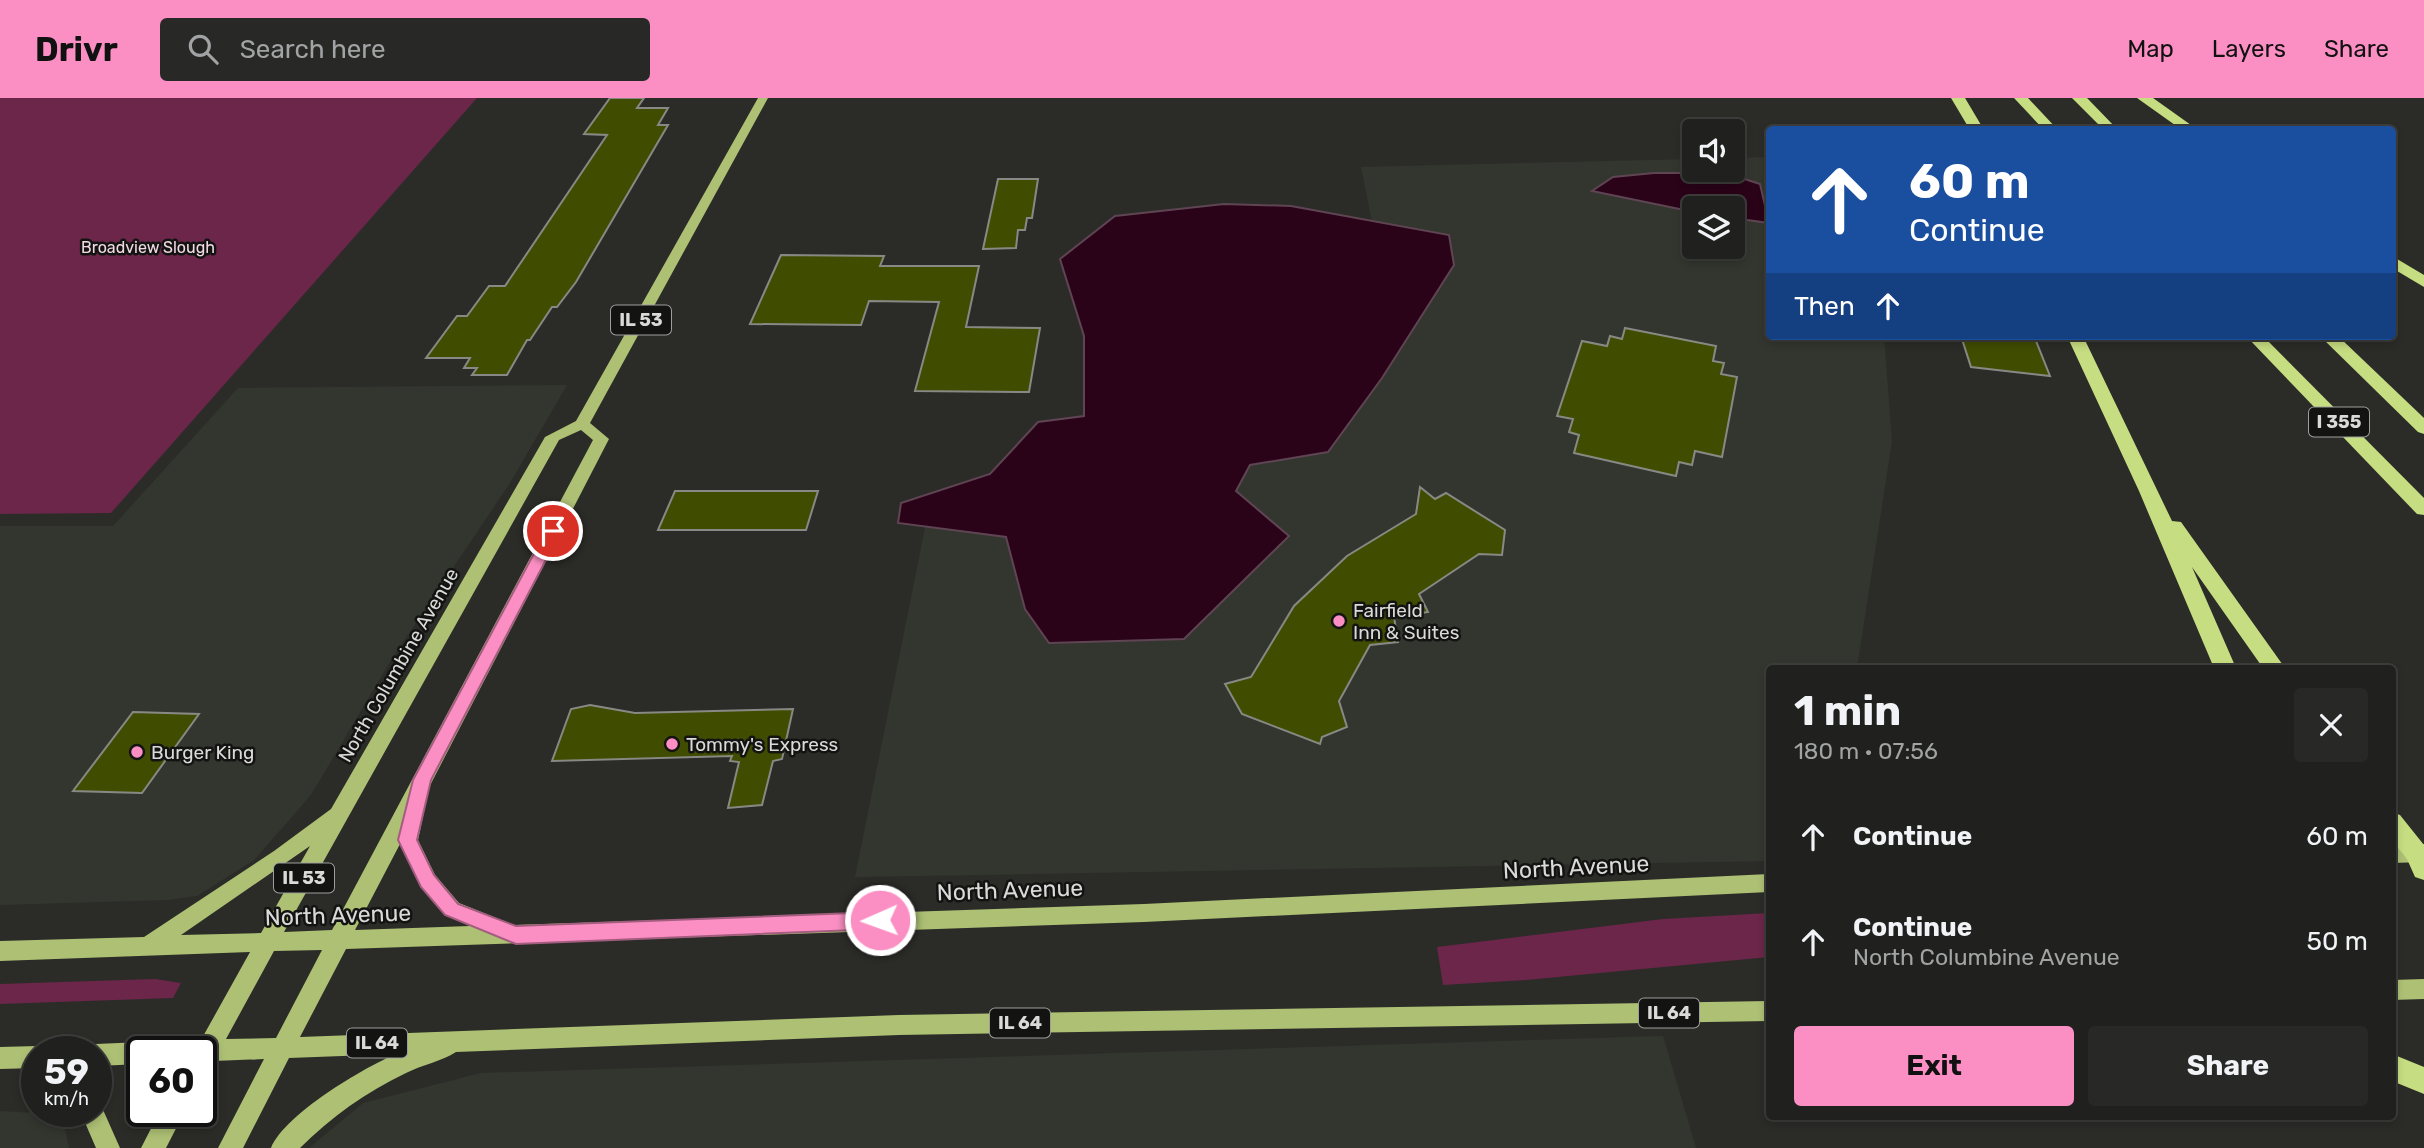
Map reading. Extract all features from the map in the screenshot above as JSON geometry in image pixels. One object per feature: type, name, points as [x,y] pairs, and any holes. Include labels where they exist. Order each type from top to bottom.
[{"type":"highway","points":[[1958,98],[1975,126]]},
{"type":"highway","points":[[2021,98],[2048,126]]},
{"type":"highway","points":[[2079,98],[2108,126]]},
{"type":"highway","points":[[2144,98],[2186,126]]},
{"type":"highway","points":[[2396,264],[2424,282]]},
{"type":"highway","points":[[2078,340],[2149,491],[2224,665]]},
{"type":"highway","name":"I 355","points":[[2259,340],[2424,509]]},
{"type":"highway","name":"I 355","points":[[2332,340],[2424,428]]},
{"type":"highway","points":[[2149,491],[2272,665]]},
{"type":"highway","points":[[2396,828],[2414,857]]},
{"type":"highway","points":[[2396,1069],[2424,1081]]},
{"type":"main road","name":"IL 53","points":[[230,1148],[601,439],[582,425],[763,98]]},
{"type":"main road","name":"North Columbine Avenue","points":[[267,944],[553,437],[582,425]]},
{"type":"main road","points":[[422,780],[408,840],[428,881],[452,909],[516,935]]},
{"type":"main road","points":[[146,947],[281,857],[340,811]]},
{"type":"main road","name":"North Avenue","points":[[0,951],[340,942],[1272,907],[1766,883]]},
{"type":"main road","name":"IL 53","points":[[215,1036],[267,944]]},
{"type":"main road","points":[[2396,990],[2424,989]]},
{"type":"main road","name":"IL 64","points":[[217,1055],[283,1047],[913,1024],[1766,1011]]},
{"type":"main road","points":[[284,1148],[358,1084],[415,1056],[471,1039]]},
{"type":"main road","points":[[0,1058],[21,1057]]},
{"type":"main road","points":[[99,1127],[108,1148]]},
{"type":"main road","points":[[153,1148],[164,1127]]},
{"type":"shaded area","points":[[1766,157],[1766,340],[1884,340],[1892,441],[1857,665],[1766,665],[1766,861],[855,877],[928,513],[1376,242],[1361,167],[1682,159],[1682,182],[1745,182],[1745,158]]},
{"type":"shaded area","points":[[1654,173],[1682,173],[1682,182],[1745,182],[1745,179],[1760,184],[1766,223],[1745,220],[1745,196],[1682,196],[1682,210],[1592,191],[1613,177]]},
{"type":"shaded area","points":[[1224,204],[1291,206],[1449,235],[1454,265],[1382,378],[1328,452],[1250,465],[1236,491],[1289,536],[1184,639],[1049,643],[1025,609],[1006,537],[898,523],[901,503],[990,474],[1038,422],[1084,416],[1084,336],[1060,259],[1115,216]]},
{"type":"shaded area","points":[[567,385],[510,483],[391,660],[311,795],[254,860],[197,896],[167,900],[0,905],[0,526],[113,526],[238,388]]},
{"type":"shaded area","points":[[1663,1036],[1696,1148],[309,1148],[363,1103],[481,1073]]},
{"type":"shaded area","points":[[0,1111],[21,1112],[21,1127],[65,1127],[69,1148],[0,1148]]},
{"type":"green space","name":"Broadview Slough","points":[[0,98],[477,98],[111,513],[0,514]]},
{"type":"green space","points":[[1766,913],[1766,957],[1526,980],[1443,985],[1437,947],[1663,919]]},
{"type":"green space","points":[[155,979],[181,983],[173,998],[0,1004],[0,984]]},
{"type":"building","points":[[610,98],[644,98],[637,108],[668,108],[658,125],[668,125],[576,282],[557,307],[552,307],[530,340],[527,340],[507,375],[472,375],[477,368],[464,368],[470,358],[426,358],[457,316],[467,316],[489,286],[505,286],[607,135],[584,134]]},
{"type":"building","points":[[998,179],[1038,179],[1032,218],[1027,218],[1025,230],[1018,230],[1016,248],[983,249]]},
{"type":"building","points":[[781,255],[884,256],[880,266],[979,266],[966,327],[1040,328],[1029,392],[915,391],[939,302],[869,301],[861,325],[750,324]]},
{"type":"building","points":[[1625,328],[1716,346],[1713,361],[1724,363],[1721,374],[1737,377],[1722,457],[1695,451],[1692,465],[1679,462],[1676,476],[1574,453],[1579,435],[1569,432],[1573,419],[1557,416],[1582,341],[1607,346],[1610,336],[1622,339]]},
{"type":"building","points":[[1962,340],[2036,340],[2050,376],[1971,367]]},
{"type":"building","name":"Fairfield Inn & Suites","points":[[1420,487],[1435,499],[1446,493],[1505,530],[1502,555],[1479,554],[1419,594],[1428,612],[1394,617],[1398,642],[1370,645],[1339,701],[1347,727],[1322,737],[1320,744],[1242,714],[1225,684],[1251,677],[1294,606],[1347,556],[1416,514]]},
{"type":"building","points":[[675,491],[818,491],[806,530],[658,530]]},
{"type":"building","name":"Tommy's Express","points":[[590,705],[635,713],[793,709],[782,759],[773,761],[762,805],[728,808],[739,762],[730,761],[732,756],[552,761],[571,709]]},
{"type":"building","name":"Burger King","points":[[133,712],[199,714],[142,793],[73,791]]},
{"type":"place","name":"Fairfield Inn & Suites","points":[[1339,621]]},
{"type":"place","name":"Tommy's Express","points":[[672,744]]},
{"type":"place","name":"Burger King","points":[[137,752]]},
{"type":"route","points":[[553,531],[422,780],[408,840],[428,881],[452,909],[516,935],[880,920]]}]
